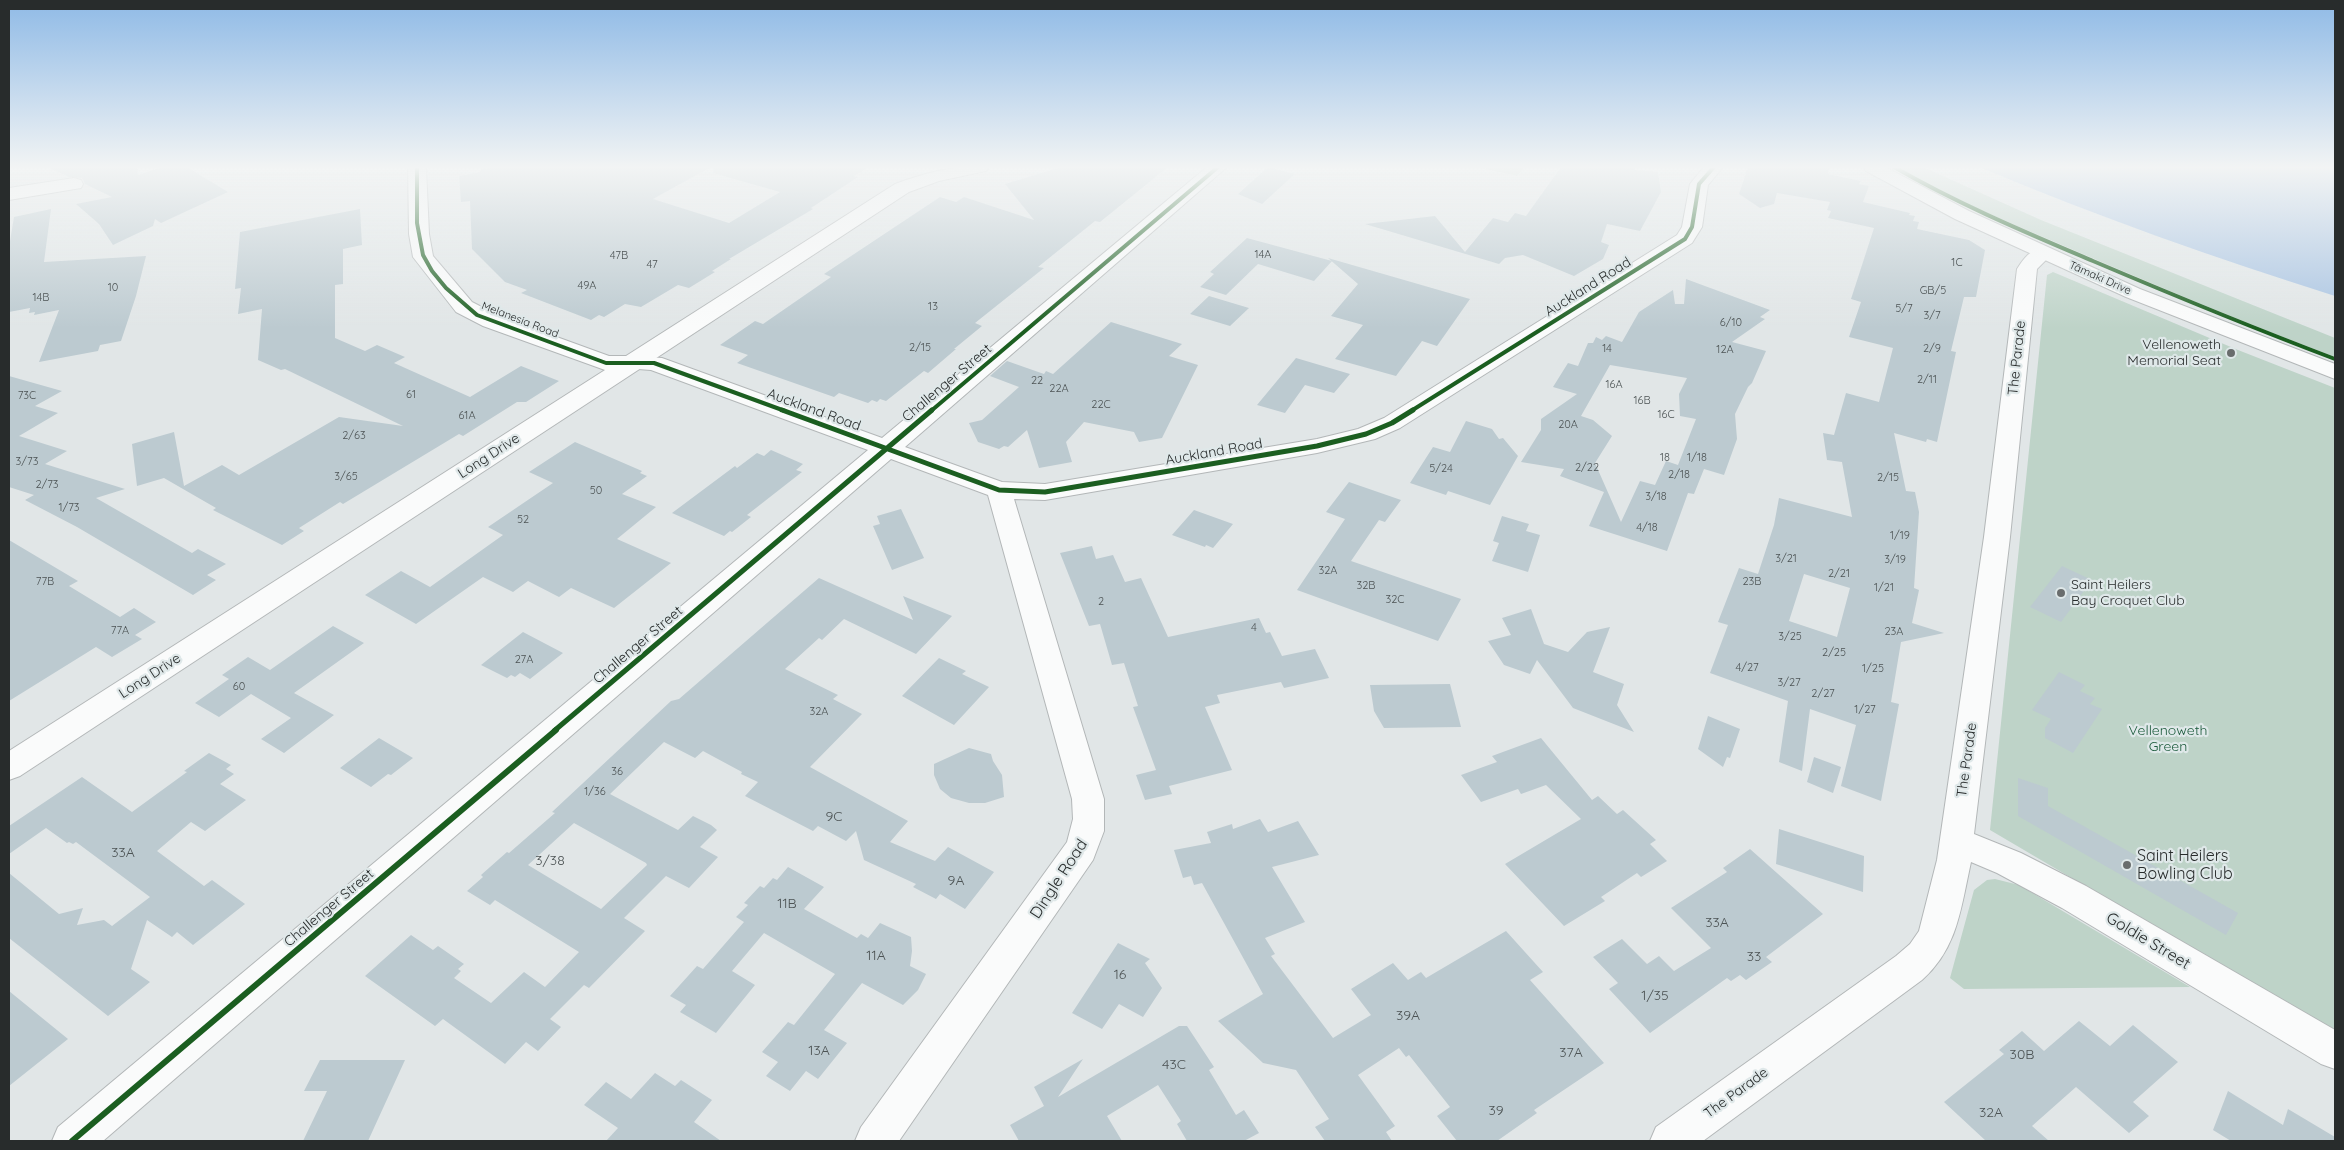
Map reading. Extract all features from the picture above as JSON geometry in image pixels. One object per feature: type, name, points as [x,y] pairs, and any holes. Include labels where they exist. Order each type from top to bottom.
[{"type":"street","name":"Melanesia Road","points":[[419,221],[419,234],[424,257],[464,306],[491,321],[606,364],[633,363]]},
{"type":"street","name":"Long Drive","points":[[9,767],[852,221]]},
{"type":"street","name":"Challenger Street","points":[[72,1141],[1155,221]]},
{"type":"street","name":"Auckland Road","points":[[633,363],[654,363],[999,490],[1045,492],[1317,446],[1366,434],[1392,423],[1685,239],[1692,227],[1693,221]]},
{"type":"street","name":"Tāmaki Drive","points":[[1974,221],[2152,300],[2335,372]]},
{"type":"street","name":"The Parade","points":[[1670,1141],[1924,956],[1934,941],[1940,924],[1956,841],[1997,537],[2027,269],[2033,260],[2043,253]]},
{"type":"street","name":"Dingle Road","points":[[875,1141],[1081,850],[1089,833],[1091,819],[1088,800],[999,490]]},
{"type":"street","name":"Goldie Street","points":[[1956,841],[2010,863],[2074,897],[2335,1051]]},
{"type":"green space","points":[[2005,221],[2043,221],[2335,338],[2335,357],[2201,304]]},
{"type":"green space","name":"Vellenoweth Green","points":[[2053,272],[2238,350],[2335,388],[2335,1033],[1990,830],[2047,275]]},
{"type":"green space","points":[[1995,879],[2019,885],[2190,987],[1964,989],[1950,978],[1974,890],[1987,880]]},
{"type":"water","points":[[2116,221],[2335,221],[2335,296],[2245,267]]},
{"type":"building","points":[[13,221],[49,221],[44,262],[146,256],[136,296],[121,341],[100,345],[98,351],[39,362],[59,310],[34,315],[35,312],[29,313],[30,308],[9,312],[9,247]]},
{"type":"building","points":[[95,221],[155,221],[153,226],[113,245]]},
{"type":"building","points":[[299,221],[361,221],[362,245],[343,249],[343,284],[335,285],[335,338],[365,351],[377,345],[405,357],[394,363],[470,397],[521,366],[559,381],[526,402],[517,402],[463,436],[459,434],[343,504],[340,502],[299,528],[304,531],[282,545],[213,510],[216,508],[164,478],[137,486],[132,444],[174,432],[184,486],[222,465],[239,475],[339,417],[403,426],[285,369],[281,370],[258,360],[262,309],[238,314],[241,288],[235,289],[240,232]]},
{"type":"building","points":[[471,221],[722,221],[729,223],[733,221],[793,221],[729,259],[731,259],[712,271],[715,272],[689,288],[678,285],[641,307],[625,304],[604,317],[599,315],[591,320],[521,293],[527,290],[505,282],[472,249]]},
{"type":"building","points":[[904,221],[1102,221],[1095,221],[1038,267],[1044,268],[975,323],[982,326],[928,373],[924,371],[886,401],[880,399],[877,402],[872,400],[868,403],[839,393],[834,397],[737,363],[748,355],[720,345],[755,321],[763,324],[831,277],[824,274]]},
{"type":"building","points":[[1394,221],[1439,221],[1465,252],[1491,221],[1646,221],[1640,231],[1607,224],[1601,242],[1609,245],[1603,259],[1574,276],[1523,255],[1505,258],[1499,264],[1365,224]]},
{"type":"building","points":[[1840,221],[1913,221],[1919,222],[1917,229],[1969,240],[1985,250],[1976,297],[1964,297],[1951,351],[1956,352],[1937,442],[1927,439],[1926,442],[1894,433],[1906,491],[1915,492],[1919,512],[1914,588],[1919,590],[1912,623],[1944,633],[1901,642],[1891,702],[1899,704],[1881,801],[1841,786],[1856,725],[1810,709],[1802,771],[1779,762],[1788,701],[1710,673],[1728,625],[1718,622],[1739,568],[1758,574],[1774,525],[1779,498],[1852,517],[1842,462],[1827,460],[1823,433],[1834,435],[1846,393],[1879,402],[1893,348],[1849,337],[1861,302],[1851,299],[1874,228]],"holes":[[[1804,574],[1850,588],[1837,637],[1789,621]]]},
{"type":"building","points":[[1247,238],[1332,261],[1314,281],[1258,264],[1226,295],[1200,287],[1214,274],[1210,272]]},
{"type":"building","points":[[1328,258],[1470,299],[1437,346],[1422,341],[1396,376],[1335,359],[1363,325],[1331,316],[1358,284]]},
{"type":"building","points":[[1686,279],[1770,310],[1760,317],[1765,319],[1732,342],[1766,351],[1752,383],[1748,387],[1735,414],[1737,439],[1724,475],[1704,469],[1694,494],[1688,493],[1667,551],[1589,526],[1604,492],[1560,476],[1564,469],[1521,462],[1541,430],[1541,419],[1577,394],[1553,387],[1568,363],[1578,366],[1588,343],[1593,343],[1596,337],[1602,340],[1606,336],[1622,342],[1639,312],[1673,290],[1675,304],[1684,304]],"holes":[[[1610,365],[1687,378],[1679,394],[1680,416],[1696,419],[1678,465],[1666,461],[1655,485],[1640,481],[1621,522],[1595,463],[1612,436],[1593,420],[1581,416]]]},
{"type":"building","points":[[1209,296],[1249,308],[1230,326],[1190,314]]},
{"type":"building","points":[[1111,322],[1182,344],[1169,356],[1198,365],[1162,438],[1139,442],[1134,432],[1084,422],[1066,442],[1072,462],[1039,468],[1027,430],[1008,447],[1004,446],[999,449],[978,442],[969,423],[982,420],[1019,387],[990,376],[1007,361],[1044,374],[1046,371],[1053,374]]},
{"type":"building","points":[[1296,358],[1350,374],[1334,393],[1305,385],[1285,413],[1257,405]]},
{"type":"building","points":[[9,376],[62,391],[35,406],[58,413],[19,436],[67,451],[45,464],[125,489],[96,498],[192,553],[198,549],[226,564],[207,575],[216,580],[193,595],[77,527],[25,500],[34,495],[9,487]]},
{"type":"building","points":[[1466,421],[1492,429],[1499,439],[1503,438],[1518,456],[1490,505],[1448,491],[1446,495],[1410,483],[1433,447],[1450,452]]},
{"type":"building","points":[[575,442],[642,471],[640,473],[647,476],[622,494],[656,507],[617,539],[671,563],[614,608],[571,588],[559,597],[528,581],[513,592],[483,577],[416,624],[365,595],[401,571],[430,587],[503,535],[488,527],[553,483],[529,472]]},
{"type":"building","points":[[771,450],[803,464],[796,470],[802,472],[747,515],[751,517],[732,532],[730,531],[724,536],[672,513],[735,466],[737,468],[757,453],[764,456]]},
{"type":"building","points":[[1349,482],[1401,500],[1385,522],[1379,520],[1351,561],[1461,599],[1438,641],[1297,590],[1345,519],[1326,512]]},
{"type":"building","points":[[901,509],[924,558],[892,570],[873,526],[880,524],[877,516]]},
{"type":"building","points":[[1194,510],[1233,524],[1213,548],[1172,535]]},
{"type":"building","points":[[1502,516],[1529,524],[1526,531],[1540,535],[1528,572],[1492,561],[1499,543],[1493,541]]},
{"type":"building","points":[[9,540],[78,581],[69,586],[120,617],[134,608],[156,622],[135,635],[142,639],[112,657],[96,647],[9,701]]},
{"type":"building","points":[[1092,546],[1096,559],[1113,555],[1125,582],[1141,578],[1168,637],[1259,618],[1266,633],[1270,632],[1282,656],[1315,649],[1329,678],[1284,688],[1281,682],[1217,695],[1220,703],[1205,707],[1232,770],[1169,786],[1172,794],[1145,800],[1136,775],[1156,770],[1133,707],[1138,706],[1124,663],[1112,665],[1100,624],[1089,626],[1060,553]]},
{"type":"building","name":"Saint Heilers Bay Croquet Club","points":[[2062,566],[2092,580],[2061,622],[2030,607]]},
{"type":"building","points":[[819,578],[913,620],[903,596],[952,616],[916,654],[844,619],[822,640],[819,638],[785,669],[838,695],[833,699],[862,714],[810,767],[908,821],[890,842],[935,861],[948,847],[994,872],[965,909],[940,894],[936,899],[913,887],[916,884],[864,860],[856,831],[846,841],[818,826],[813,831],[745,796],[758,782],[741,774],[742,772],[703,751],[695,758],[664,742],[610,794],[678,830],[693,816],[711,825],[717,830],[700,847],[718,857],[689,888],[666,876],[624,918],[645,931],[589,988],[584,985],[550,1019],[561,1027],[538,1051],[526,1042],[505,1064],[443,1019],[435,1026],[365,976],[411,935],[433,950],[438,946],[464,964],[458,969],[461,971],[454,978],[491,1003],[524,972],[545,987],[579,952],[495,900],[490,905],[467,891],[483,877],[481,875],[555,813],[552,812],[671,701],[679,699]],"holes":[[[574,823],[647,865],[601,909],[528,865]]]},
{"type":"building","points":[[1531,609],[1544,644],[1568,652],[1587,632],[1610,627],[1593,672],[1624,684],[1617,705],[1634,732],[1573,708],[1537,660],[1530,674],[1504,665],[1488,641],[1511,635],[1502,618]]},
{"type":"building","points":[[333,626],[364,643],[294,693],[334,715],[284,753],[261,739],[291,718],[251,694],[219,717],[195,703],[229,679],[222,675],[248,657],[270,670]]},
{"type":"building","points":[[523,632],[563,653],[530,679],[520,673],[515,677],[511,675],[507,678],[481,665]]},
{"type":"building","points":[[939,658],[966,671],[962,674],[989,687],[954,725],[902,696]]},
{"type":"building","points":[[2059,672],[2085,685],[2080,691],[2095,698],[2090,704],[2102,709],[2073,753],[2045,738],[2045,728],[2051,719],[2032,710]]},
{"type":"building","points":[[1450,684],[1461,727],[1384,728],[1374,711],[1370,685]]},
{"type":"building","points":[[1708,716],[1740,729],[1730,758],[1727,757],[1723,767],[1698,749]]},
{"type":"building","points":[[379,738],[413,758],[371,787],[340,768]]},
{"type":"building","points":[[1541,738],[1592,800],[1598,796],[1617,814],[1623,810],[1656,840],[1650,844],[1667,861],[1641,877],[1637,873],[1601,897],[1605,901],[1564,926],[1505,864],[1581,819],[1546,785],[1521,794],[1518,789],[1481,802],[1461,775],[1497,762],[1492,756]]},
{"type":"building","points":[[969,748],[991,754],[1002,775],[1004,797],[985,803],[969,803],[951,798],[940,789],[934,775],[934,764]]},
{"type":"building","points":[[209,753],[231,765],[226,769],[234,774],[220,784],[246,800],[205,831],[191,822],[157,851],[204,886],[212,880],[245,904],[193,945],[177,932],[172,937],[147,920],[131,969],[150,982],[108,1016],[9,938],[9,873],[59,914],[83,908],[77,925],[104,920],[112,926],[150,897],[76,842],[73,844],[67,843],[46,828],[9,854],[9,826],[82,777],[132,812],[187,772],[184,771]]},
{"type":"building","points":[[1814,757],[1841,767],[1833,793],[1807,782]]},
{"type":"building","name":"Saint Heilers Bowling Club","points":[[2018,778],[2048,788],[2048,806],[2238,913],[2226,935],[2018,816]]},
{"type":"building","points":[[1260,819],[1268,832],[1298,821],[1319,855],[1272,867],[1305,922],[1265,938],[1275,954],[1271,956],[1333,1038],[1371,1015],[1351,989],[1393,963],[1408,980],[1421,972],[1426,978],[1506,931],[1543,972],[1530,980],[1604,1063],[1534,1110],[1537,1113],[1497,1141],[1457,1141],[1437,1116],[1450,1107],[1409,1055],[1406,1057],[1399,1048],[1358,1075],[1395,1126],[1386,1132],[1392,1141],[1325,1141],[1315,1127],[1329,1119],[1296,1070],[1263,1063],[1218,1021],[1263,994],[1202,883],[1194,885],[1191,876],[1183,878],[1174,850],[1211,843],[1207,832],[1232,824],[1233,829]]},
{"type":"building","points":[[1779,829],[1864,856],[1863,892],[1776,864]]},
{"type":"building","points":[[1750,849],[1823,914],[1766,957],[1772,962],[1746,980],[1740,975],[1731,981],[1727,978],[1650,1033],[1609,989],[1618,983],[1593,957],[1622,939],[1647,964],[1659,956],[1674,971],[1711,948],[1671,908],[1727,872],[1723,868]]},
{"type":"building","points":[[788,867],[824,887],[804,909],[857,938],[861,934],[868,938],[880,923],[911,937],[910,966],[926,974],[918,990],[903,1005],[862,983],[824,1030],[847,1043],[818,1079],[806,1071],[790,1091],[766,1076],[778,1062],[762,1052],[788,1022],[794,1025],[835,974],[764,933],[732,971],[755,985],[716,1033],[680,1012],[686,1005],[670,996],[697,966],[703,969],[744,922],[736,917],[748,905],[744,903],[760,886],[764,888],[773,878],[777,880]]},
{"type":"building","points":[[1118,943],[1150,959],[1145,963],[1162,988],[1143,1017],[1119,1004],[1102,1029],[1072,1013]]},
{"type":"building","points":[[9,991],[68,1039],[9,1086]]},
{"type":"building","points":[[2079,1021],[2110,1046],[2133,1025],[2178,1062],[2133,1102],[2149,1116],[2129,1133],[2076,1087],[2032,1126],[2049,1141],[1986,1141],[1944,1102],[2004,1054],[1999,1050],[2022,1031],[2044,1051]]},
{"type":"building","points":[[1179,1026],[1187,1026],[1214,1067],[1209,1070],[1236,1115],[1244,1110],[1259,1133],[1244,1141],[1187,1141],[1177,1124],[1181,1121],[1158,1085],[1107,1116],[1122,1141],[1019,1141],[1010,1125],[1044,1106],[1034,1087],[1083,1059],[1058,1097]]},
{"type":"building","points":[[320,1060],[405,1060],[368,1141],[303,1141],[327,1091],[304,1091]]},
{"type":"building","points":[[655,1073],[675,1086],[681,1080],[712,1100],[694,1122],[721,1141],[606,1141],[618,1128],[584,1105],[606,1082],[631,1099]]},
{"type":"building","points":[[2228,1091],[2283,1125],[2288,1109],[2335,1137],[2335,1141],[2231,1141],[2213,1130]]},
{"type":"cycle path","points":[[417,221],[420,245],[426,262],[446,288],[477,315],[606,363],[654,363],[999,490],[1045,492],[1317,446],[1366,434],[1392,423],[1685,239],[1692,227],[1693,221]]},
{"type":"cycle path","points":[[72,1141],[1155,221]]},
{"type":"cycle path","points":[[2000,221],[2203,307],[2335,359]]},
{"type":"place","name":"Vellenoweth Memorial Seat","points":[[2231,353]]},
{"type":"place","name":"Saint Heilers Bay Croquet Club","points":[[2061,593]]},
{"type":"place","name":"Saint Heilers Bowling Club","points":[[2127,865]]}]
